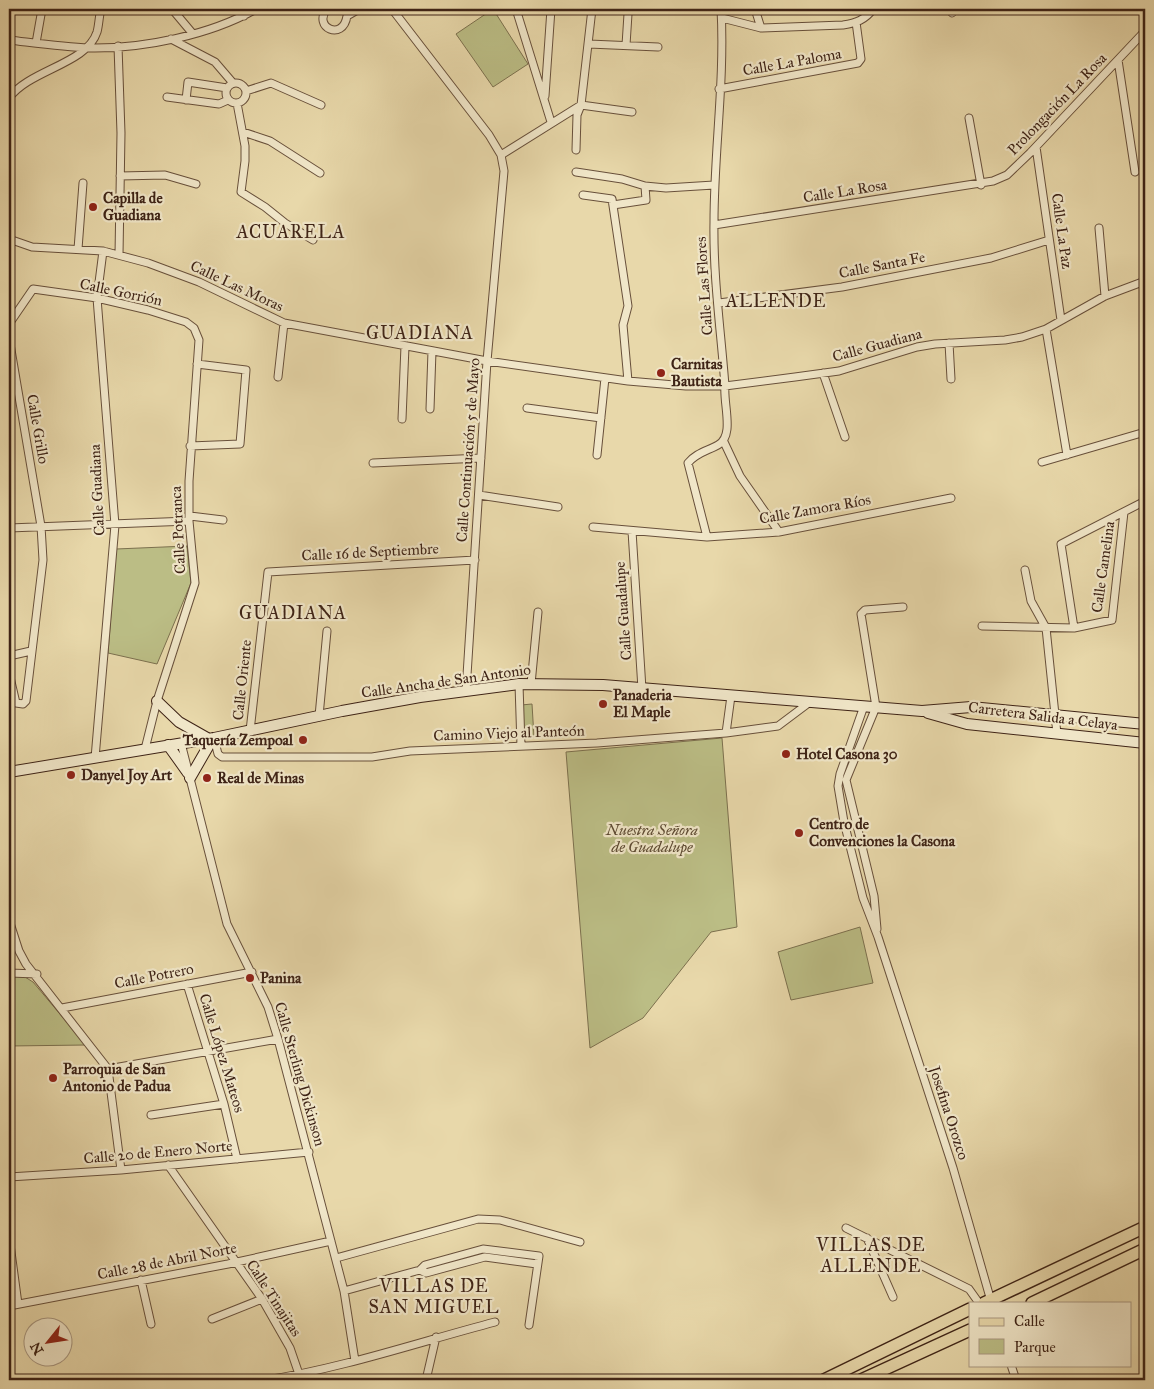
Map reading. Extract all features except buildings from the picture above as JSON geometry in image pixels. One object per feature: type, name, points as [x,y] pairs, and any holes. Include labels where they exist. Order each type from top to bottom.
[{"type":"main road","name":"Calle Ancha de San Antonio","points":[[9,772],[212,738],[319,716],[466,690],[519,684],[603,685],[922,711]]},
{"type":"main road","points":[[157,701],[179,722],[212,738],[189,775],[168,745]]},
{"type":"main road","name":"Carretera Salida a Celaya","points":[[922,711],[971,707],[1056,717],[1145,724]]},
{"type":"main road","name":"Carretera Salida a Celaya","points":[[922,711],[967,724],[1145,743]]},
{"type":"main road","points":[[1133,742],[1134,723]]},
{"type":"main road","points":[[989,1302],[1145,1227]]},
{"type":"main road","points":[[1034,1302],[1145,1250]]},
{"type":"main road","points":[[824,1380],[969,1309]]},
{"type":"main road","points":[[861,1380],[969,1330]]},
{"type":"street","points":[[36,43],[42,9]]},
{"type":"street","points":[[9,98],[25,82],[88,48],[97,33],[101,9]]},
{"type":"street","points":[[172,9],[194,34]]},
{"type":"street","points":[[238,9],[244,16]]},
{"type":"street","points":[[9,40],[88,48],[171,40],[244,16],[256,9]]},
{"type":"street","points":[[327,9],[323,16],[324,23],[328,28],[335,30],[341,28],[346,23],[347,16],[359,9]]},
{"type":"street","name":"Calle Continuación 5 de Mayo","points":[[392,9],[488,134],[501,155],[504,171],[487,361],[466,690]]},
{"type":"street","points":[[516,9],[551,122]]},
{"type":"street","points":[[545,100],[551,9]]},
{"type":"street","points":[[576,150],[577,115],[581,105],[592,9]]},
{"type":"street","name":"Calle Las Flores","points":[[721,9],[723,49],[714,185],[714,225],[726,386],[723,398],[728,434],[724,442]]},
{"type":"street","points":[[756,9],[761,28]]},
{"type":"street","points":[[722,18],[761,28],[856,22],[866,17],[872,9]]},
{"type":"street","points":[[626,45],[628,14]]},
{"type":"street","name":"Calle La Paloma","points":[[719,88],[858,64],[861,59],[856,22]]},
{"type":"street","name":"Prolongación La Rosa","points":[[981,184],[1007,174],[1036,147],[1145,31]]},
{"type":"street","points":[[171,40],[214,62],[230,86]]},
{"type":"street","points":[[589,44],[658,47]]},
{"type":"street","points":[[118,46],[119,255]]},
{"type":"street","points":[[1118,60],[1135,172]]},
{"type":"street","points":[[167,97],[186,100],[219,104],[228,100],[237,103],[244,99],[246,91],[241,84],[230,86],[188,82],[186,100]]},
{"type":"street","points":[[246,91],[270,83],[321,105]]},
{"type":"street","points":[[228,100],[226,95],[230,86]]},
{"type":"street","points":[[237,103],[243,132],[245,161],[241,192],[313,240]]},
{"type":"street","points":[[501,155],[581,105],[632,112]]},
{"type":"street","points":[[969,118],[981,184]]},
{"type":"street","points":[[243,132],[270,141],[320,173]]},
{"type":"street","name":"Calle La Paz","points":[[1036,147],[1061,320]]},
{"type":"street","points":[[576,172],[622,179],[645,186],[666,188],[714,185]]},
{"type":"street","points":[[120,176],[165,175],[196,184]]},
{"type":"street","points":[[78,249],[83,183]]},
{"type":"street","name":"Calle La Rosa","points":[[714,225],[981,184]]},
{"type":"street","points":[[583,195],[613,202],[646,200],[645,186]]},
{"type":"street","points":[[613,202],[628,306],[623,325],[628,381]]},
{"type":"street","points":[[1099,228],[1105,296]]},
{"type":"street","name":"Calle Las Moras","points":[[9,239],[32,246],[103,251],[148,263],[199,282],[284,323],[487,361],[605,378]]},
{"type":"street","name":"Calle Santa Fe","points":[[719,303],[842,287],[991,258],[1049,240]]},
{"type":"street","name":"Calle Guadiana","points":[[95,758],[115,525],[97,298],[103,251]]},
{"type":"street","points":[[1134,286],[1145,274]]},
{"type":"street","name":"Calle Guadiana","points":[[605,378],[686,386],[726,386],[823,373],[864,364],[917,347],[1005,340],[1046,329],[1105,296],[1145,281]]},
{"type":"street","name":"Calle Gorrión","points":[[9,324],[33,289],[97,298],[148,310],[186,322],[197,333]]},
{"type":"street","points":[[278,376],[284,323]]},
{"type":"street","points":[[1046,329],[1067,454]]},
{"type":"street","name":"Calle Potranca","points":[[145,749],[157,701],[195,583],[189,519],[190,446],[199,340],[197,333]]},
{"type":"street","name":"Calle Grillo","points":[[9,338],[41,526],[43,560],[26,701],[23,704],[16,703],[9,672]]},
{"type":"street","points":[[949,343],[951,379]]},
{"type":"street","points":[[402,419],[405,346]]},
{"type":"street","points":[[430,409],[432,350]]},
{"type":"street","points":[[190,446],[240,444],[246,370],[197,364]]},
{"type":"street","points":[[823,373],[845,437]]},
{"type":"street","points":[[597,455],[605,378]]},
{"type":"street","points":[[527,408],[600,418]]},
{"type":"street","points":[[1042,462],[1145,432]]},
{"type":"street","points":[[707,537],[688,463],[694,456],[724,442],[740,476],[779,532]]},
{"type":"street","points":[[373,463],[481,458]]},
{"type":"street","points":[[479,495],[558,507]]},
{"type":"street","name":"Calle Zamora Ríos","points":[[593,527],[707,537],[779,532],[951,498]]},
{"type":"street","points":[[982,626],[1074,628],[1061,544],[1145,500]]},
{"type":"street","name":"Calle Camelina","points":[[1074,628],[1112,620],[1124,512]]},
{"type":"street","points":[[9,528],[115,525],[189,519],[223,520]]},
{"type":"street","name":"Calle Guadalupe","points":[[632,530],[642,689]]},
{"type":"street","name":"Calle 16 de Septiembre","points":[[268,572],[475,560]]},
{"type":"street","points":[[1025,570],[1031,602],[1046,628],[1057,734]]},
{"type":"street","name":"Calle Oriente","points":[[250,731],[268,572]]},
{"type":"street","points":[[876,707],[861,614],[865,610],[903,608]]},
{"type":"street","points":[[531,684],[538,612]]},
{"type":"street","points":[[319,716],[327,631]]},
{"type":"street","points":[[9,656],[31,651]]},
{"type":"street","points":[[519,684],[521,746]]},
{"type":"street","points":[[726,733],[731,696]]},
{"type":"street","name":"Camino Viejo al Panteón","points":[[212,738],[218,754],[222,757],[372,757],[410,751],[726,733],[778,726],[810,702]]},
{"type":"street","name":"Josefina Orozco","points":[[864,706],[840,774],[838,786],[863,898],[878,937],[953,1168],[989,1302]]},
{"type":"street","name":"Josefina Orozco","points":[[876,707],[846,780],[874,896],[878,937]]},
{"type":"street","name":"Calle Sterling Dickinson","points":[[180,743],[227,924],[268,1007],[278,1039],[344,1291],[355,1361]]},
{"type":"street","points":[[9,920],[19,951],[26,964],[37,974],[108,1069],[121,1170]]},
{"type":"street","name":"Calle Potrero","points":[[62,1008],[252,972]]},
{"type":"street","points":[[9,973],[37,974]]},
{"type":"street","name":"Calle López Mateos","points":[[187,984],[224,1104],[237,1159]]},
{"type":"street","points":[[108,1069],[209,1053],[278,1039]]},
{"type":"street","points":[[151,1115],[224,1104]]},
{"type":"street","name":"Calle 20 de Enero Norte","points":[[9,1177],[121,1170],[309,1152]]},
{"type":"street","name":"Calle Tinajitas","points":[[168,1165],[262,1299],[290,1348],[300,1378]]},
{"type":"street","points":[[336,1258],[478,1219],[500,1220],[580,1242]]},
{"type":"street","points":[[846,1228],[969,1289],[977,1302]]},
{"type":"street","points":[[9,1237],[18,1304]]},
{"type":"street","points":[[868,1238],[893,1297]]},
{"type":"street","name":"Calle 28 de Abril Norte","points":[[9,1306],[235,1262],[331,1241]]},
{"type":"street","points":[[483,1249],[485,1257]]},
{"type":"street","points":[[428,1268],[483,1249],[539,1256],[529,1325]]},
{"type":"street","points":[[344,1291],[428,1268],[485,1257],[538,1264]]},
{"type":"street","points":[[141,1280],[151,1324]]},
{"type":"street","points":[[212,1319],[262,1299]]},
{"type":"street","points":[[266,1380],[300,1378],[436,1337],[495,1322]]},
{"type":"street","points":[[426,1380],[436,1337]]},
{"type":"street","points":[[1011,1366],[1016,1380]]},
{"type":"green space","points":[[493,9],[528,64],[493,87],[456,34]]},
{"type":"green space","points":[[187,546],[191,583],[157,664],[108,653],[116,549]]},
{"type":"green space","points":[[532,704],[534,737],[524,737],[521,705]]},
{"type":"green space","name":"Nuestra Señora de Guadalupe","points":[[722,738],[737,927],[711,932],[643,1018],[590,1048],[566,752]]},
{"type":"green space","points":[[860,927],[873,983],[791,1000],[778,952]]},
{"type":"green space","points":[[9,976],[25,977],[33,982],[86,1045],[9,1046]]},
{"type":"place","name":"Capilla de Guadiana","points":[[93,207]]},
{"type":"place","name":"Carnitas Bautista","points":[[661,373]]},
{"type":"place","name":"Panaderia El Maple","points":[[603,704]]},
{"type":"place","name":"Taquería Zempoal","points":[[303,740]]},
{"type":"place","name":"Hotel Casona 30","points":[[786,754]]},
{"type":"place","name":"Danyel Joy Art","points":[[71,775]]},
{"type":"place","name":"Real de Minas","points":[[207,778]]},
{"type":"place","name":"Centro de Convenciones la Casona","points":[[799,833]]},
{"type":"place","name":"Panina","points":[[250,978]]},
{"type":"place","name":"Parroquia de San Antonio de Padua","points":[[53,1078]]},
{"type":"district","name":"ACUARELA","points":[[291,232]]},
{"type":"district","name":"ALLENDE","points":[[776,301]]},
{"type":"district","name":"GUADIANA","points":[[420,333]]},
{"type":"district","name":"GUADIANA","points":[[293,613]]},
{"type":"district","name":"VILLAS DE ALLENDE","points":[[871,1255]]},
{"type":"district","name":"VILLAS DE SAN MIGUEL","points":[[434,1296]]}]
